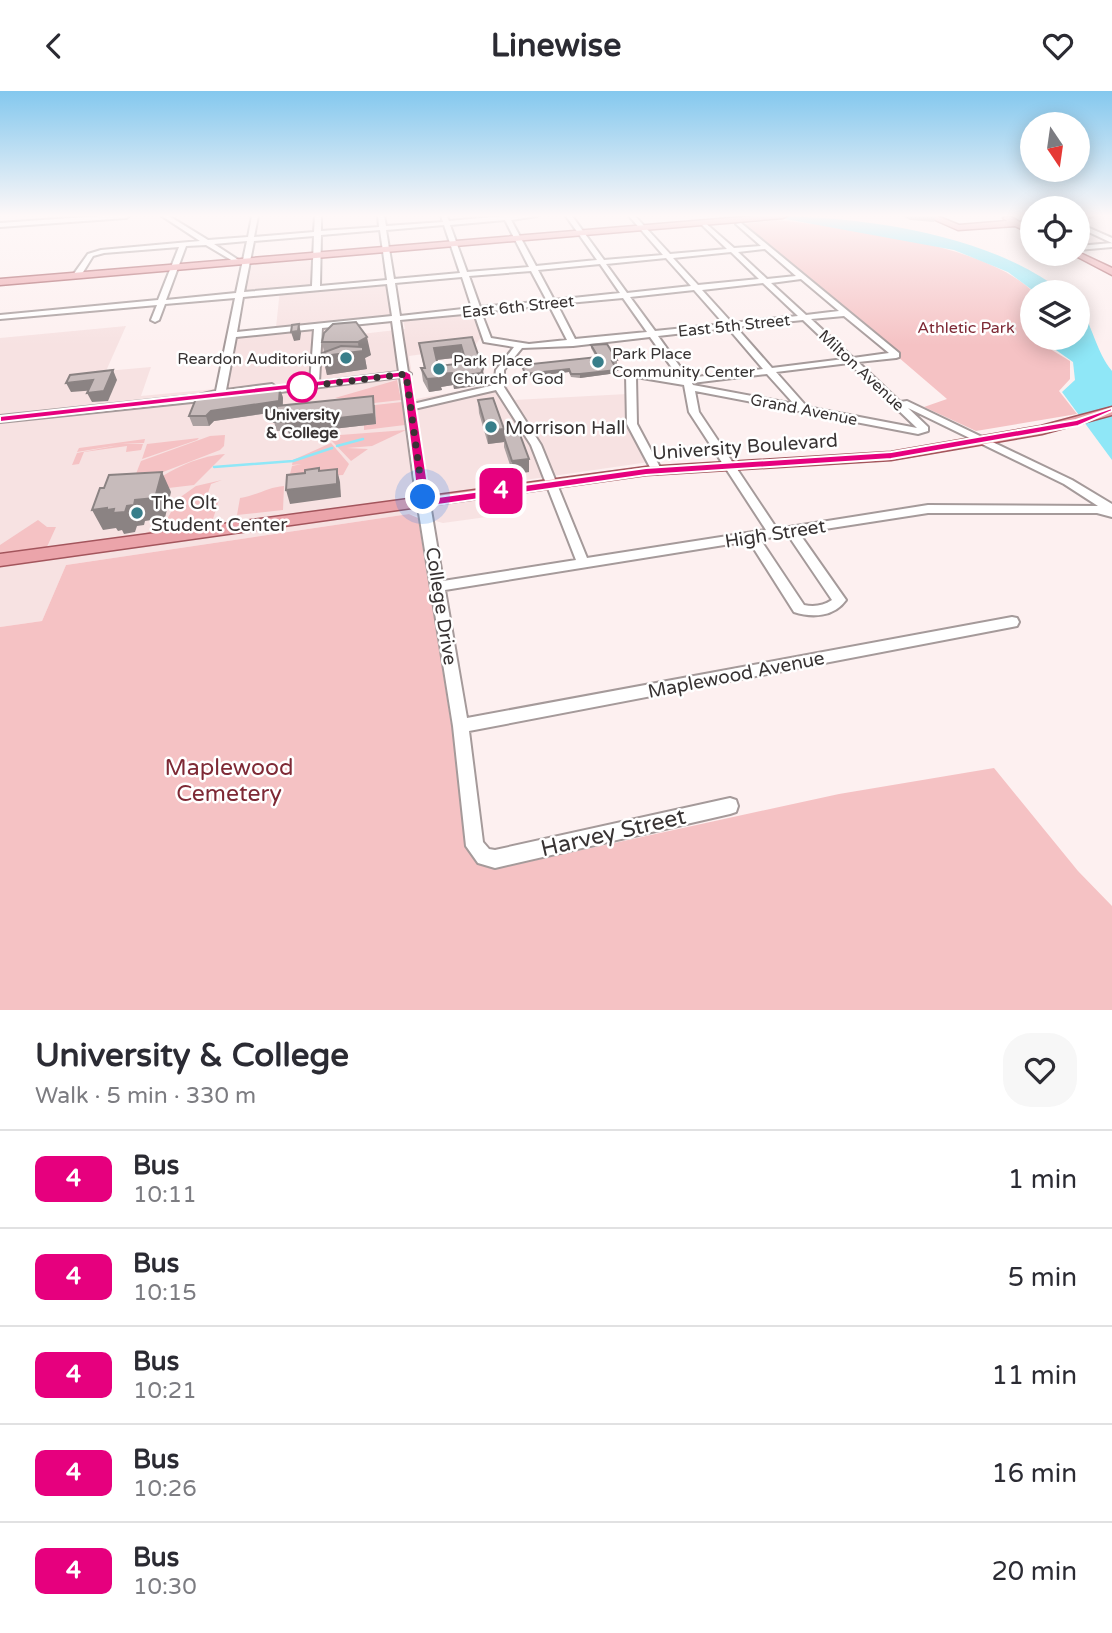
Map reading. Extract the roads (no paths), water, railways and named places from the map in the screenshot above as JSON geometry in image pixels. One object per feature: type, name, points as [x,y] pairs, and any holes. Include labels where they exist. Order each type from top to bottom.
[{"type":"main road","points":[[0,282],[268,259]]},
{"type":"main road","points":[[1090,261],[1112,272]]},
{"type":"main road","name":"University Boulevard","points":[[0,560],[56,555],[657,471],[891,456],[1066,425],[1112,411]]},
{"type":"main road","name":"University Boulevard","points":[[0,567],[56,555]]},
{"type":"street","points":[[77,275],[89,259]]},
{"type":"street","points":[[155,320],[177,259]]},
{"type":"street","points":[[221,392],[239,295],[242,261],[235,259]]},
{"type":"street","points":[[316,259],[316,288]]},
{"type":"street","name":"College Drive","points":[[389,259],[424,503],[461,726],[475,846],[484,857],[495,859]]},
{"type":"street","points":[[459,259],[487,340],[520,346],[539,346]]},
{"type":"street","points":[[529,259],[573,343]]},
{"type":"street","points":[[599,259],[688,384],[694,412],[774,533]]},
{"type":"street","points":[[0,317],[635,259]]},
{"type":"street","points":[[670,259],[803,409]]},
{"type":"street","name":"Milton Avenue","points":[[742,259],[924,429],[918,431]]},
{"type":"street","points":[[688,384],[769,370],[896,355],[782,259]]},
{"type":"street","name":"East 6th Street","points":[[231,334],[804,277]]},
{"type":"street","name":"East 5th Street","points":[[539,346],[846,313]]},
{"type":"street","points":[[314,384],[318,326]]},
{"type":"street","points":[[520,346],[500,370],[499,387],[536,445],[583,563]]},
{"type":"street","points":[[0,419],[406,374]]},
{"type":"street","points":[[631,374],[632,424],[657,471]]},
{"type":"street","name":"Grand Avenue","points":[[631,374],[918,431]]},
{"type":"street","points":[[411,407],[499,387]]},
{"type":"street","points":[[891,397],[1068,482],[1112,511]]},
{"type":"street","name":"High Street","points":[[439,586],[928,509],[1112,511]]},
{"type":"street","points":[[752,537],[799,609],[809,611],[832,607],[839,600],[791,530]]},
{"type":"street","name":"Maplewood Avenue","points":[[461,726],[1012,622]]},
{"type":"street","name":"Harvey Street","points":[[495,859],[730,806]]},
{"type":"water","points":[[976,259],[1005,259],[1045,280],[1020,281],[1008,272]]},
{"type":"water","points":[[1090,328],[1112,371],[1112,460],[1062,392],[1075,380],[1073,362],[1056,350],[1090,350]]},
{"type":"waterway","points":[[337,446],[363,439]]},
{"type":"waterway","points":[[214,467],[293,461],[332,448]]},
{"type":"place","name":"Reardon Auditorium","points":[[346,358]]},
{"type":"place","name":"Park Place Community Center","points":[[598,362]]},
{"type":"place","name":"Park Place Church of God","points":[[439,369]]},
{"type":"place","name":"University & College","points":[[302,387]]},
{"type":"place","name":"Morrison Hall","points":[[491,427]]},
{"type":"place","name":"The Olt Student Center","points":[[137,513]]},
{"type":"park label","name":"Athletic Park","points":[[966,327]]},
{"type":"park label","name":"Maplewood Cemetery","points":[[229,780]]}]
